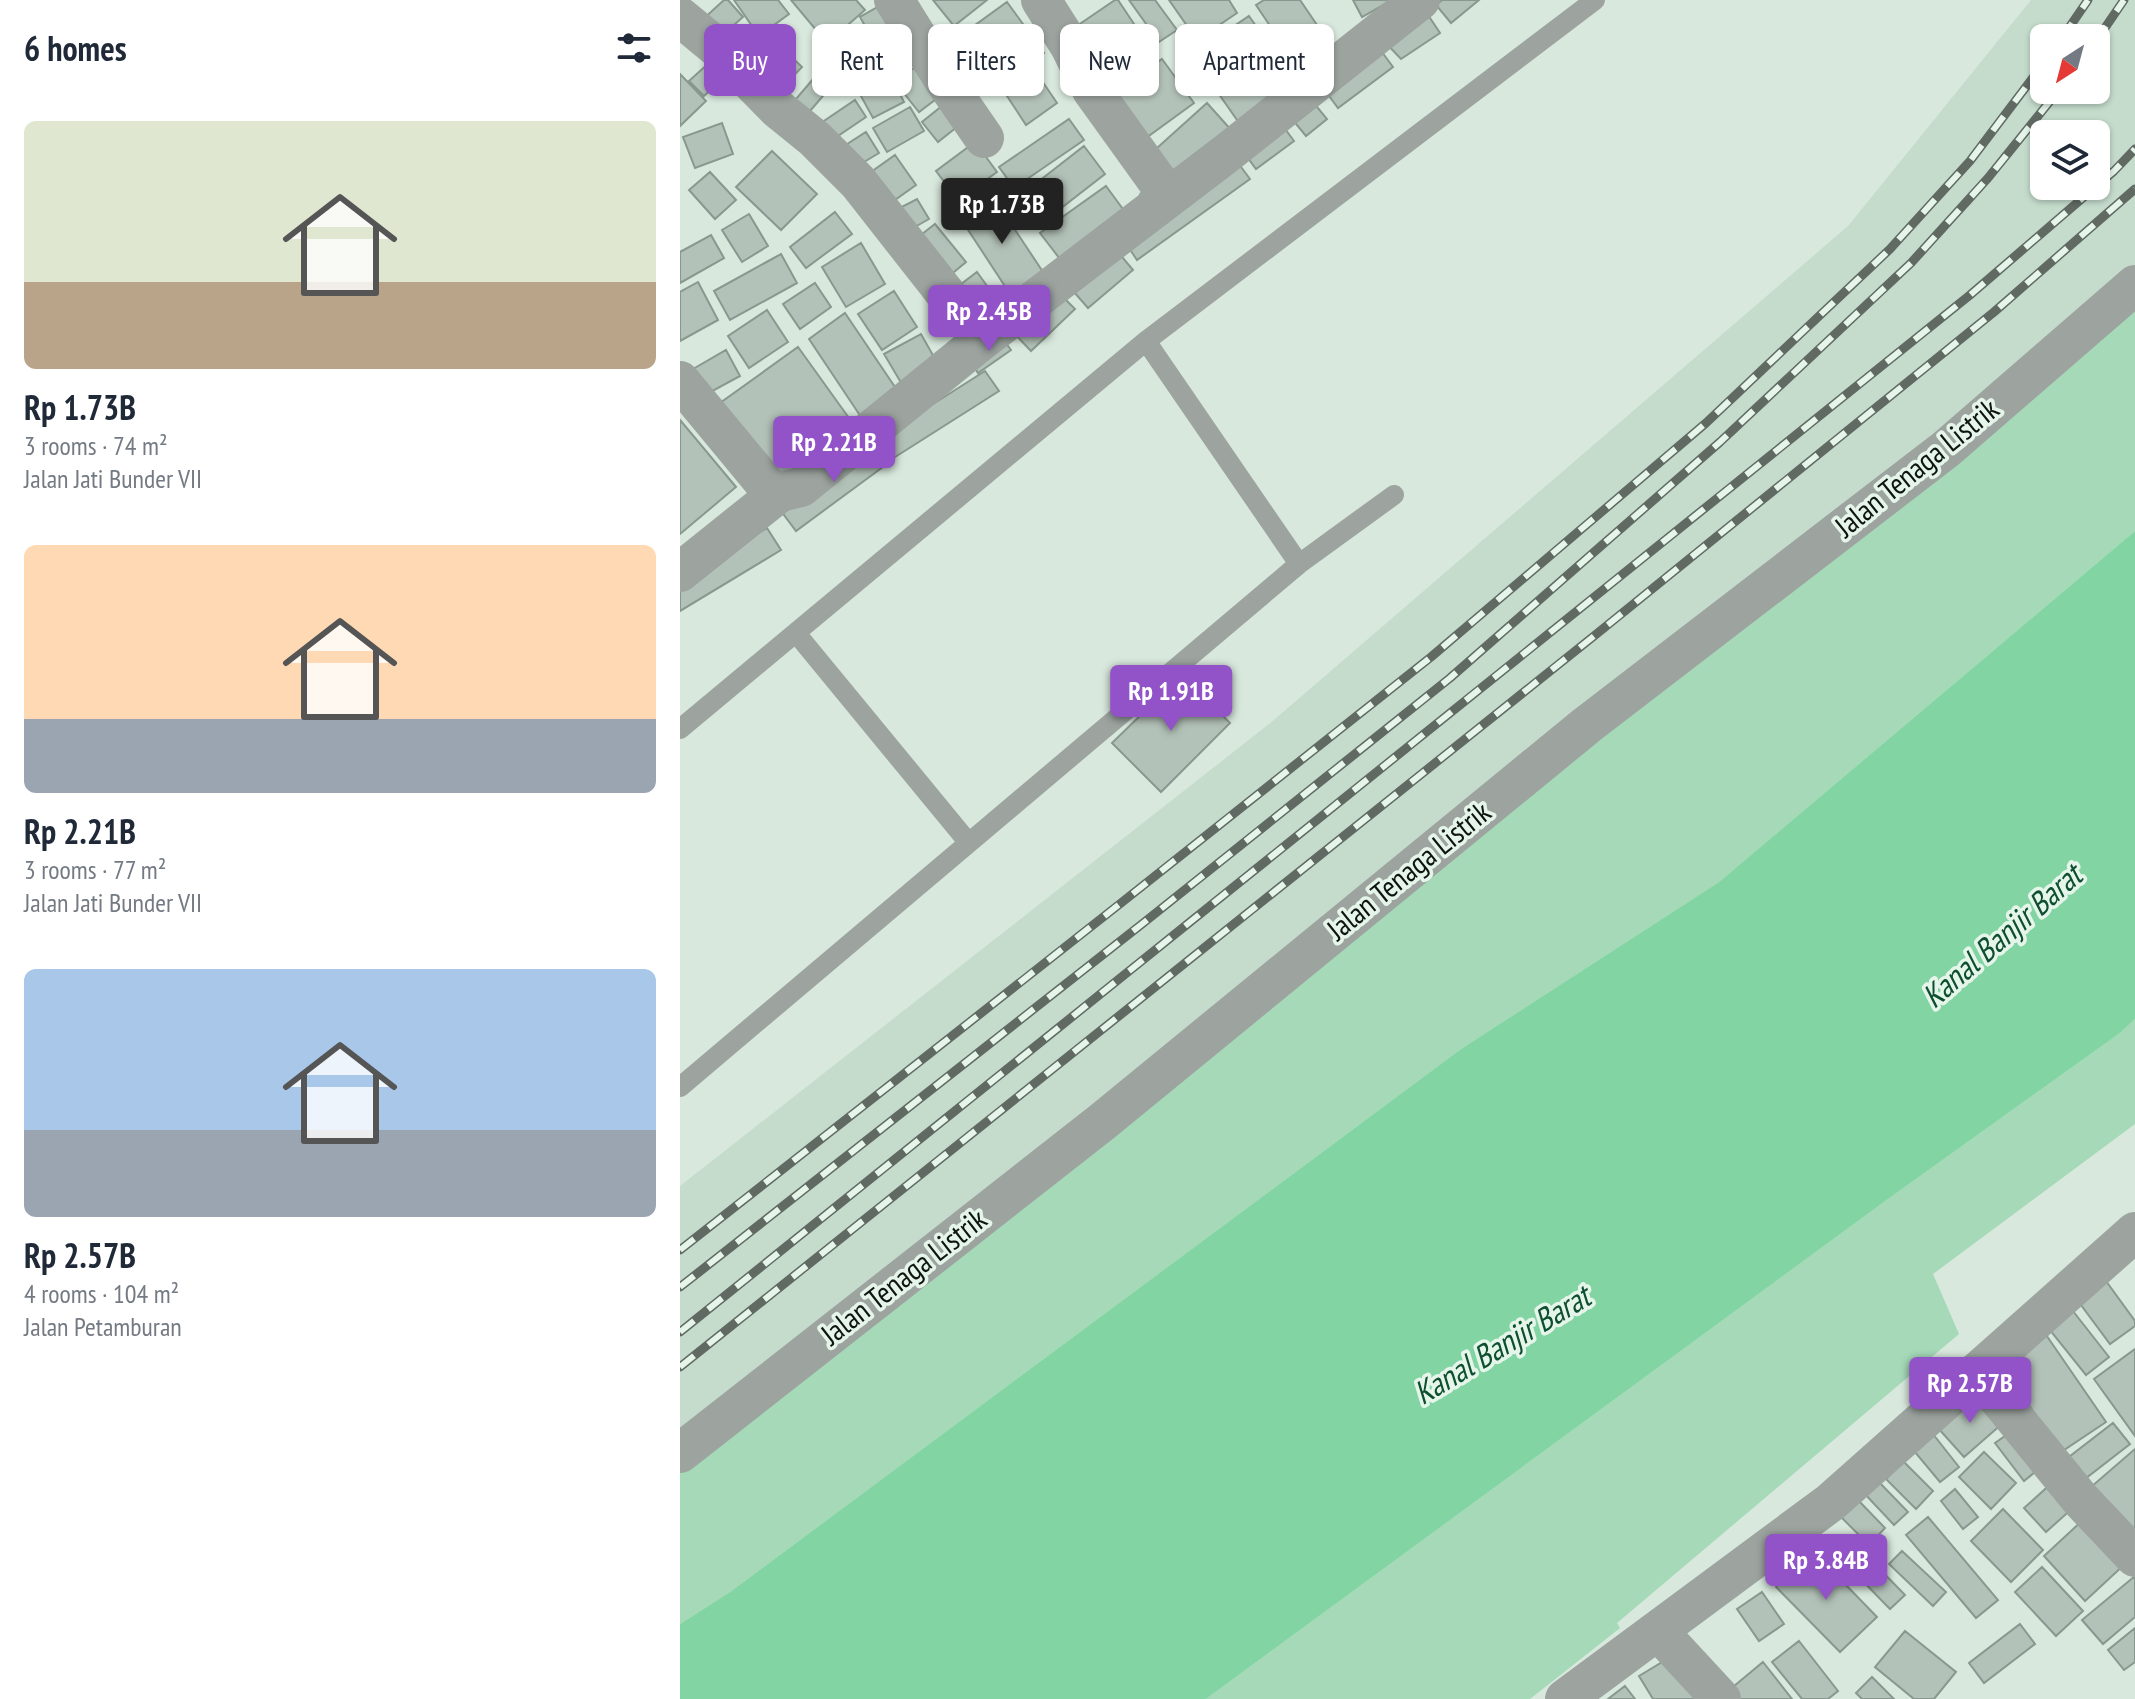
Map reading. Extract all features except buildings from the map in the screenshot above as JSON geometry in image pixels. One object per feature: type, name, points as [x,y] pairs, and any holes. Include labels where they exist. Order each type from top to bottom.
[{"type":"street","points":[[680,8],[690,0]]},
{"type":"street","points":[[894,0],[984,138]]},
{"type":"street","points":[[1041,0],[1070,46],[1092,90],[1161,186],[1160,198],[1154,208]]},
{"type":"street","points":[[680,572],[780,492],[801,487],[982,340],[1227,153],[1420,0]]},
{"type":"street","points":[[680,17],[719,49],[778,109],[815,139],[858,182],[982,340]]},
{"type":"street","name":"Jalan Tenaga Listrik","points":[[680,1453],[1102,1122],[1587,725],[1946,449],[2135,285]]},
{"type":"street","points":[[680,381],[753,472],[767,486],[780,492]]},
{"type":"street","points":[[1565,1699],[1831,1502],[1977,1372],[2131,1245]]},
{"type":"street","points":[[1977,1372],[2081,1500],[2135,1557]]},
{"type":"street","points":[[1658,1631],[1721,1699]]},
{"type":"lane","points":[[680,729],[1146,341],[1595,0]]},
{"type":"lane","points":[[1146,341],[1299,564]]},
{"type":"lane","points":[[680,1087],[1299,564],[1394,495]]},
{"type":"lane","points":[[796,633],[968,842]]},
{"type":"shaded area","points":[[2031,0],[2135,0],[2135,286],[680,1457],[680,1186],[1269,724],[1848,226]]},
{"type":"shaded area","points":[[2135,286],[2135,531],[1719,882],[1461,1049],[730,1592],[680,1624],[680,1457]]},
{"type":"shaded area","points":[[2135,1019],[2135,1124],[1933,1274],[1959,1334],[1617,1623],[1620,1628],[1530,1699],[1206,1699],[1888,1199],[2120,1033]]},
{"type":"water","name":"Kanal Banjir Barat","points":[[2135,531],[2135,1019],[2120,1033],[1888,1199],[1206,1699],[680,1699],[680,1624],[730,1592],[1461,1049],[1719,882]]},
{"type":"railway","points":[[2072,24],[2088,0]]},
{"type":"railway","points":[[2108,24],[2124,0]]},
{"type":"railway","points":[[680,1250],[1431,657],[1706,423],[1890,249],[1970,161],[2030,82]]},
{"type":"railway","points":[[680,1287],[1450,678],[1720,442],[1911,263],[1988,178],[2048,104]]},
{"type":"railway","points":[[680,1332],[1970,295],[2114,171],[2135,149]]},
{"type":"railway","points":[[680,1367],[1594,636],[1994,312],[2135,189]]}]
